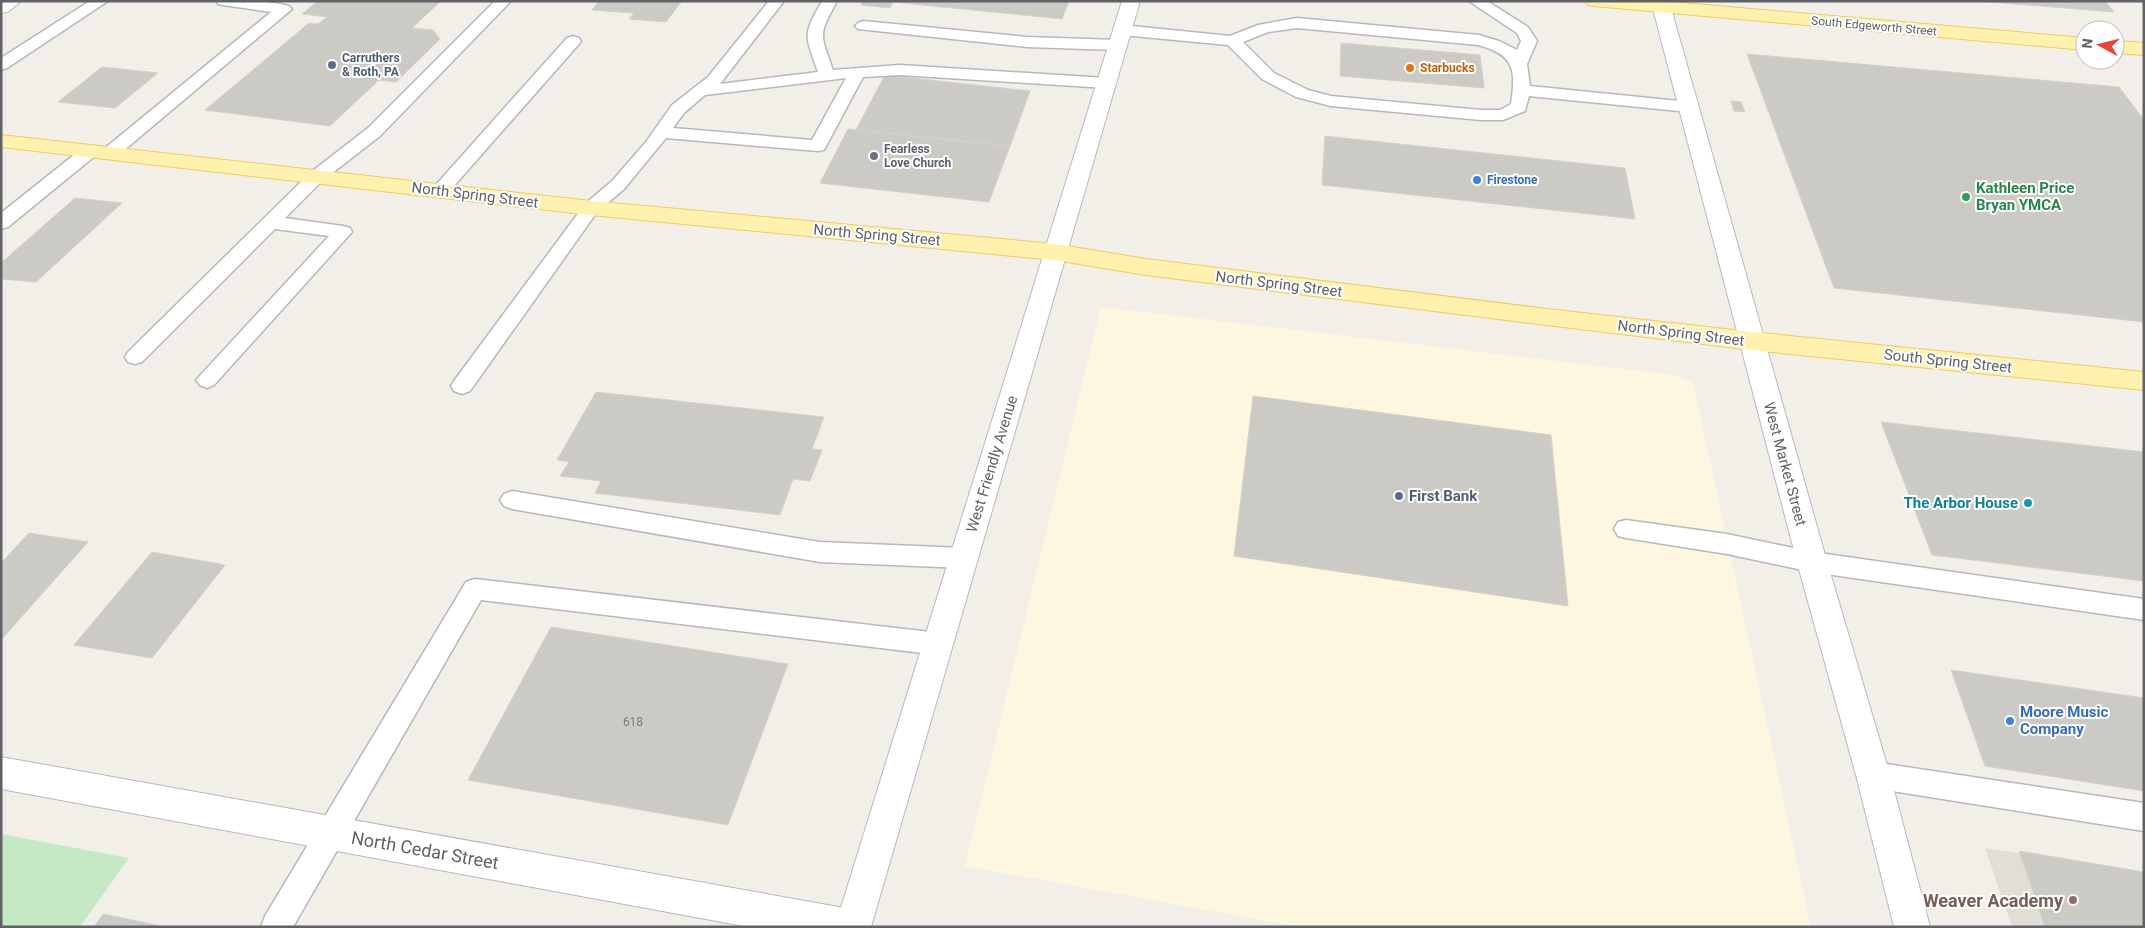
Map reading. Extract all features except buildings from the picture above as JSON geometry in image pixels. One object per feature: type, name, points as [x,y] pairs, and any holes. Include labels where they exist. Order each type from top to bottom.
[{"type":"main road","points":[[1,8],[12,1]]},
{"type":"main road","name":"West Friendly Avenue","points":[[852,927],[1131,1]]},
{"type":"main road","name":"South Edgeworth Street","points":[[1594,1],[1661,5],[2075,43]]},
{"type":"main road","name":"West Market Street","points":[[1661,5],[1812,562],[1873,775],[1912,927]]},
{"type":"main road","points":[[2125,48],[2144,49]]},
{"type":"main road","name":"North Spring Street","points":[[1,141],[591,208],[1055,252],[1156,268],[1752,341]]},
{"type":"main road","name":"South Spring Street","points":[[1752,341],[2144,381]]},
{"type":"main road","name":"North Cedar Street","points":[[1,773],[852,927]]},
{"type":"lane","points":[[1,65],[100,1]]},
{"type":"lane","points":[[1,223],[100,152],[284,9],[223,1]]},
{"type":"lane","points":[[135,356],[316,177],[374,132],[504,1]]},
{"type":"lane","points":[[462,386],[591,208],[618,185],[678,109],[699,90],[714,80],[777,1]]},
{"type":"lane","points":[[827,75],[814,38],[815,27],[830,1]]},
{"type":"lane","points":[[1476,1],[1523,30],[1529,42],[1519,64]]},
{"type":"lane","points":[[864,26],[1027,42],[1120,38],[1233,41],[1247,32],[1270,26],[1297,23],[1479,40],[1499,45],[1512,52],[1519,64],[1522,90],[1519,107],[1503,115],[1481,115],[1331,101],[1302,94],[1268,76],[1233,41]]},
{"type":"lane","points":[[440,191],[573,41]]},
{"type":"lane","points":[[699,90],[827,75],[900,70],[1106,83]]},
{"type":"lane","points":[[661,132],[818,146],[858,72]]},
{"type":"lane","points":[[1522,90],[1689,107]]},
{"type":"lane","points":[[207,380],[343,232],[270,222]]},
{"type":"lane","points":[[512,500],[820,552],[964,558]]},
{"type":"lane","points":[[1626,529],[1727,544],[1812,562],[2144,610]]},
{"type":"lane","points":[[276,927],[476,589],[938,644]]},
{"type":"lane","points":[[1873,775],[2144,817]]},
{"type":"shaded area","points":[[1101,307],[1675,375],[1693,383],[1811,927],[1300,927],[965,866]]},
{"type":"shaded area","name":"Weaver Academy","points":[[1985,848],[2144,873],[2144,927],[2012,927]]},
{"type":"green space","points":[[1,834],[129,858],[80,927],[1,927]]},
{"type":"place","name":"Carruthers & Roth, PA","points":[[332,65]]},
{"type":"place","name":"Starbucks","points":[[1410,68]]},
{"type":"place","name":"Fearless Love Church","points":[[874,156]]},
{"type":"place","name":"Firestone","points":[[1477,180]]},
{"type":"place","name":"Kathleen Price Bryan YMCA","points":[[1966,197]]},
{"type":"place","name":"First Bank","points":[[1399,496]]},
{"type":"place","name":"The Arbor House","points":[[2028,503]]},
{"type":"place","name":"Moore Music Company","points":[[2010,721]]},
{"type":"place","name":"Weaver Academy","points":[[2073,900]]}]
